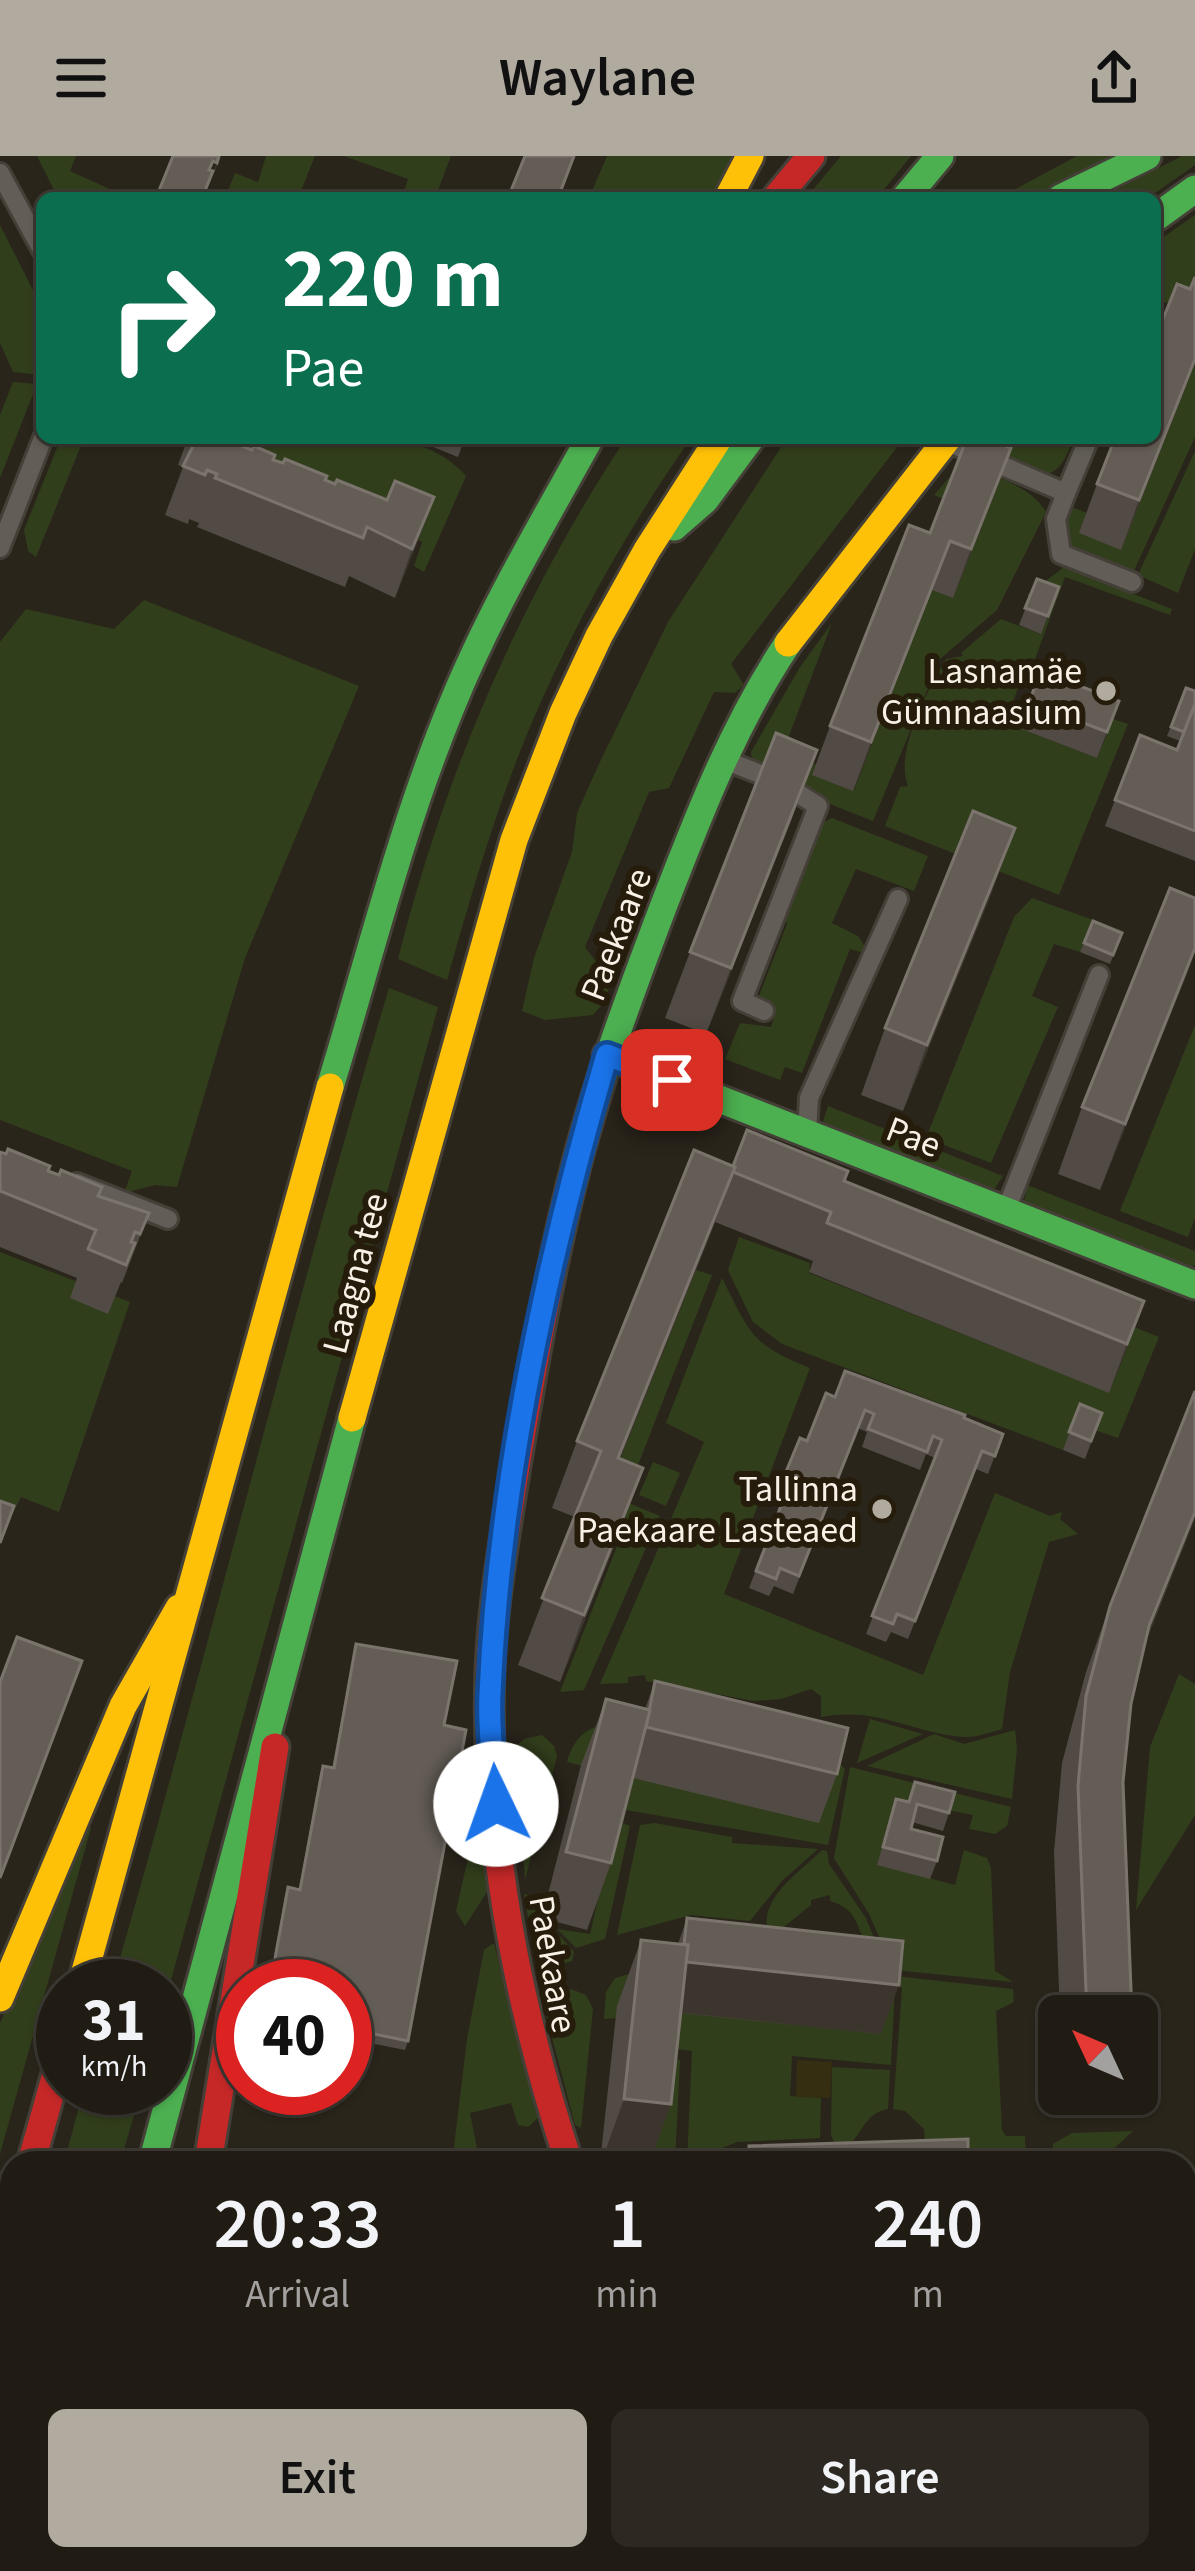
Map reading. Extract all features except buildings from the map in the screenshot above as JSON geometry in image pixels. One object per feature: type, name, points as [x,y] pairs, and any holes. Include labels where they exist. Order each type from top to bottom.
[{"type":"main road","points":[[731,192],[750,156]]},
{"type":"main road","points":[[781,192],[811,156]]},
{"type":"main road","points":[[910,192],[940,156]]},
{"type":"main road","points":[[1072,192],[1147,156]]},
{"type":"main road","points":[[1161,214],[1195,189]]},
{"type":"main road","name":"Laagna tee","points":[[89,1959],[318,1128],[416,803],[495,607],[587,444]]},
{"type":"main road","name":"Laagna tee","points":[[155,2151],[414,1186],[514,840],[563,713],[599,636],[715,444]]},
{"type":"main road","points":[[647,550],[705,500],[747,444]]},
{"type":"main road","name":"Paekaare","points":[[564,2151],[532,2050],[518,1982],[506,1908],[490,1699],[498,1578],[531,1372],[564,1208],[607,1055],[722,759],[748,706],[793,636],[943,444]]},
{"type":"main road","name":"Pae","points":[[607,1055],[1195,1285]]},
{"type":"main road","points":[[0,1998],[123,1706],[196,1578]]},
{"type":"main road","points":[[210,2151],[293,1634]]},
{"type":"main road","points":[[34,2151],[44,2115]]},
{"type":"street","points":[[0,173],[36,239]]},
{"type":"street","points":[[0,548],[42,444]]},
{"type":"street","points":[[955,444],[1066,494]]},
{"type":"street","points":[[1087,444],[1056,519],[1061,554],[1132,582]]},
{"type":"street","points":[[722,759],[778,782],[818,806],[742,1001],[764,1011]]},
{"type":"street","points":[[807,1133],[809,1098],[898,899]]},
{"type":"street","points":[[1006,1210],[1099,975]]},
{"type":"street","points":[[63,1177],[168,1219]]},
{"type":"green space","points":[[37,156],[76,156],[70,171],[112,192],[55,192]]},
{"type":"green space","points":[[266,156],[315,156],[300,192],[227,192],[235,173],[258,182]]},
{"type":"green space","points":[[344,156],[451,156],[437,192],[404,192],[408,179]]},
{"type":"green space","points":[[607,156],[734,156],[715,192],[592,192]]},
{"type":"green space","points":[[841,156],[911,156],[882,192],[811,192]]},
{"type":"green space","points":[[1077,156],[1118,156],[1046,192],[1010,192]]},
{"type":"green space","points":[[1182,156],[1195,156],[1195,165],[1157,192],[1112,192]]},
{"type":"green space","points":[[1195,215],[1195,279],[1184,307],[1161,301],[1161,239]]},
{"type":"green space","points":[[0,225],[36,296],[36,374],[13,372],[0,343]]},
{"type":"green space","points":[[1195,363],[1195,437],[1133,573],[1068,547],[1065,532],[1072,507],[1087,513],[1080,533],[1121,549]]},
{"type":"green space","points":[[13,382],[36,384],[0,478],[0,415]]},
{"type":"green space","points":[[59,444],[82,444],[36,557],[28,551],[24,530]]},
{"type":"green space","points":[[250,444],[414,444],[445,458],[466,476],[424,572],[414,566],[422,542],[376,520],[235,479]]},
{"type":"green space","points":[[622,444],[687,444],[603,578],[547,689],[495,820],[447,980],[398,959],[417,890],[490,689],[588,499]]},
{"type":"green space","points":[[783,444],[899,444],[731,664],[744,685],[735,693],[714,692],[669,788],[649,792],[585,947],[611,982],[605,1001],[593,1015],[545,1020],[522,1011],[534,958],[572,852],[577,813],[668,622]]},
{"type":"green space","points":[[979,444],[1071,444],[1058,468],[1039,475]]},
{"type":"green space","points":[[1195,451],[1195,549],[1178,593],[1138,575]]},
{"type":"green space","points":[[962,463],[1020,488],[1046,512],[997,610],[940,659],[873,821],[799,792],[800,758],[854,790],[932,590],[953,597],[944,499],[934,495]]},
{"type":"green space","points":[[1064,567],[1172,609],[1170,615],[1065,577],[1035,659],[1028,658],[1006,723],[1097,758],[1113,719],[1128,724],[1059,895],[885,826],[900,787],[908,786],[909,739],[946,659],[963,656],[1001,619],[1041,634],[1052,605],[1027,595]]},
{"type":"green space","points":[[144,600],[359,686],[245,958],[177,1187],[155,1185],[124,1193],[132,1171],[0,1120],[0,642],[26,609],[114,629]]},
{"type":"green space","points":[[832,623],[782,754],[766,765],[752,760],[751,752],[800,667]]},
{"type":"green space","points":[[832,818],[928,856],[914,891],[856,869],[832,923],[858,936],[866,948],[864,953],[850,949],[802,1073],[785,1067],[780,1080],[725,1059],[740,1023],[771,1027],[775,1013],[771,1002],[758,998],[787,924],[783,915],[822,823]]},
{"type":"green space","points":[[1032,898],[1124,931],[1119,942],[1089,931],[1080,952],[1054,944],[1032,996],[1058,1007],[991,1163],[926,1138],[1014,917]]},
{"type":"green space","points":[[389,988],[438,1007],[177,1959],[120,1959],[182,1736]]},
{"type":"green space","points":[[1195,1025],[1195,1218],[1188,1237],[1120,1211]]},
{"type":"green space","points":[[828,1106],[1003,1176],[993,1191],[825,1125]]},
{"type":"green space","points":[[1027,1185],[1195,1251],[1195,1265],[1190,1268],[1024,1202]]},
{"type":"green space","points":[[739,1237],[810,1263],[809,1273],[1109,1392],[1126,1351],[1114,1319],[1159,1337],[1118,1438],[1074,1423],[1063,1450],[782,1344],[753,1322],[728,1270]]},
{"type":"green space","points":[[0,1252],[130,1302],[59,1512],[21,1497],[11,1517],[0,1513]]},
{"type":"green space","points":[[696,1270],[712,1275],[624,1501],[660,1516],[584,1690],[560,1692],[621,1536],[594,1524]]},
{"type":"green space","points":[[722,1278],[754,1335],[775,1352],[810,1368],[724,1594],[923,1675],[995,1493],[1050,1516],[1062,1512],[1060,1519],[1078,1534],[1049,1542],[1010,1672],[1002,1729],[964,1737],[877,1717],[821,1717],[821,1696],[811,1689],[781,1699],[754,1701],[646,1681],[645,1675],[628,1677],[628,1683],[600,1684],[704,1442],[666,1423]]},
{"type":"green space","points":[[653,1462],[680,1473],[666,1506],[639,1495]]},
{"type":"green space","points":[[1179,1674],[1195,1684],[1195,1815],[1136,1910],[1150,1747]]},
{"type":"green space","points":[[870,1719],[923,1734],[857,1763]]},
{"type":"green space","points":[[654,1721],[841,1765],[845,1769],[828,1845],[626,1810],[623,1823],[630,1826],[605,1939],[576,1948],[557,1929],[590,1934],[626,1777],[567,1762],[580,1736],[589,1730]]},
{"type":"green space","points":[[1015,1730],[1012,1799],[867,1766],[934,1734],[964,1744]]},
{"type":"green space","points":[[542,1735],[557,1756],[525,1880],[515,1747],[524,1739]]},
{"type":"green space","points":[[850,1767],[1011,1807],[1007,1826],[995,1834],[969,1829],[973,1815],[948,1810],[903,1820],[877,1864],[955,1885],[964,1850],[987,1858],[995,1971],[1013,1982],[894,1970],[869,1914],[834,1858]]},
{"type":"green space","points":[[655,1823],[732,1837],[732,1843],[818,1849],[782,1881],[750,1921],[691,1915],[617,1935],[640,1825]]},
{"type":"green space","points":[[86,1824],[91,1828],[54,1959],[36,1959],[36,2025],[0,2151],[0,2023]]},
{"type":"green space","points":[[473,1836],[485,1840],[490,1887],[465,1926],[456,1911]]},
{"type":"green space","points":[[822,1850],[827,1851],[829,1864],[866,1918],[886,1968],[850,1913],[830,1901],[830,1895],[811,1900],[811,1905],[770,1938],[768,1912],[773,1900]]},
{"type":"green space","points":[[524,1894],[541,1899],[534,1923],[552,1927],[574,1952],[572,1961],[554,1966],[536,1961]]},
{"type":"green space","points":[[494,1943],[538,2118],[528,2127],[518,2125],[511,2103],[470,2113],[478,2151],[453,2151],[467,2039],[484,1950]]},
{"type":"green space","points":[[692,1956],[895,1985],[891,2065],[792,2056],[790,2096],[821,2098],[820,2138],[737,2142],[714,2151],[687,2151],[692,2051],[670,2048],[669,2058],[680,2060],[676,2151],[646,2151],[618,2006],[616,2018],[604,2019],[606,1992],[615,1978]]},
{"type":"green space","points":[[895,1976],[1013,1989],[1014,2002],[996,2011],[1002,2130],[1006,2136],[1025,2136],[1026,2151],[925,2151],[924,2129],[905,2111],[893,2109],[902,1989]]},
{"type":"green space","points":[[571,1989],[586,1995],[593,2009],[581,2128],[575,2125],[543,2004],[549,1993]]},
{"type":"green space","points":[[832,2067],[890,2070],[888,2109],[867,2121],[841,2151],[831,2135]]},
{"type":"green space","points":[[77,2115],[134,2115],[124,2151],[67,2151]]},
{"type":"green space","points":[[1133,2131],[1111,2151],[1053,2151],[1053,2144],[1072,2133]]},
{"type":"sand","points":[[797,2060],[832,2062],[830,2098],[796,2097]]},
{"type":"traffic: fast","points":[[910,192],[940,156]]},
{"type":"traffic: fast","points":[[1073,192],[1147,156]]},
{"type":"traffic: fast","points":[[1161,214],[1195,189]]},
{"type":"traffic: fast","points":[[330,1087],[401,846],[452,705],[499,603],[587,444]]},
{"type":"traffic: fast","points":[[674,527],[705,500],[747,444]]},
{"type":"traffic: fast","points":[[572,1182],[613,1044],[689,841],[733,740],[788,643]]},
{"type":"traffic: fast","points":[[607,1055],[1195,1285]]},
{"type":"traffic: fast","points":[[155,2151],[352,1418]]},
{"type":"traffic: slow","points":[[731,192],[750,156]]},
{"type":"traffic: slow","points":[[352,1418],[514,840],[563,713],[599,636],[715,444]]},
{"type":"traffic: slow","points":[[788,643],[943,444]]},
{"type":"traffic: slow","points":[[88,1959],[330,1087]]},
{"type":"traffic: slow","points":[[0,1998],[123,1706],[179,1608]]},
{"type":"traffic: jam","points":[[781,192],[811,156]]},
{"type":"traffic: jam","points":[[565,2151],[534,2042],[508,1919],[493,1795],[490,1669],[504,1538],[572,1182]]},
{"type":"traffic: jam","points":[[210,2151],[275,1747]]},
{"type":"traffic: jam","points":[[34,2151],[44,2115]]},
{"type":"place","name":"Lasnamäe Gümnaasium","points":[[1106,691]]},
{"type":"place","name":"Tallinna Paekaare Lasteaed","points":[[882,1509]]},
{"type":"route","points":[[496,1804],[490,1699],[498,1578],[531,1372],[564,1208],[607,1055],[672,1080]]}]
